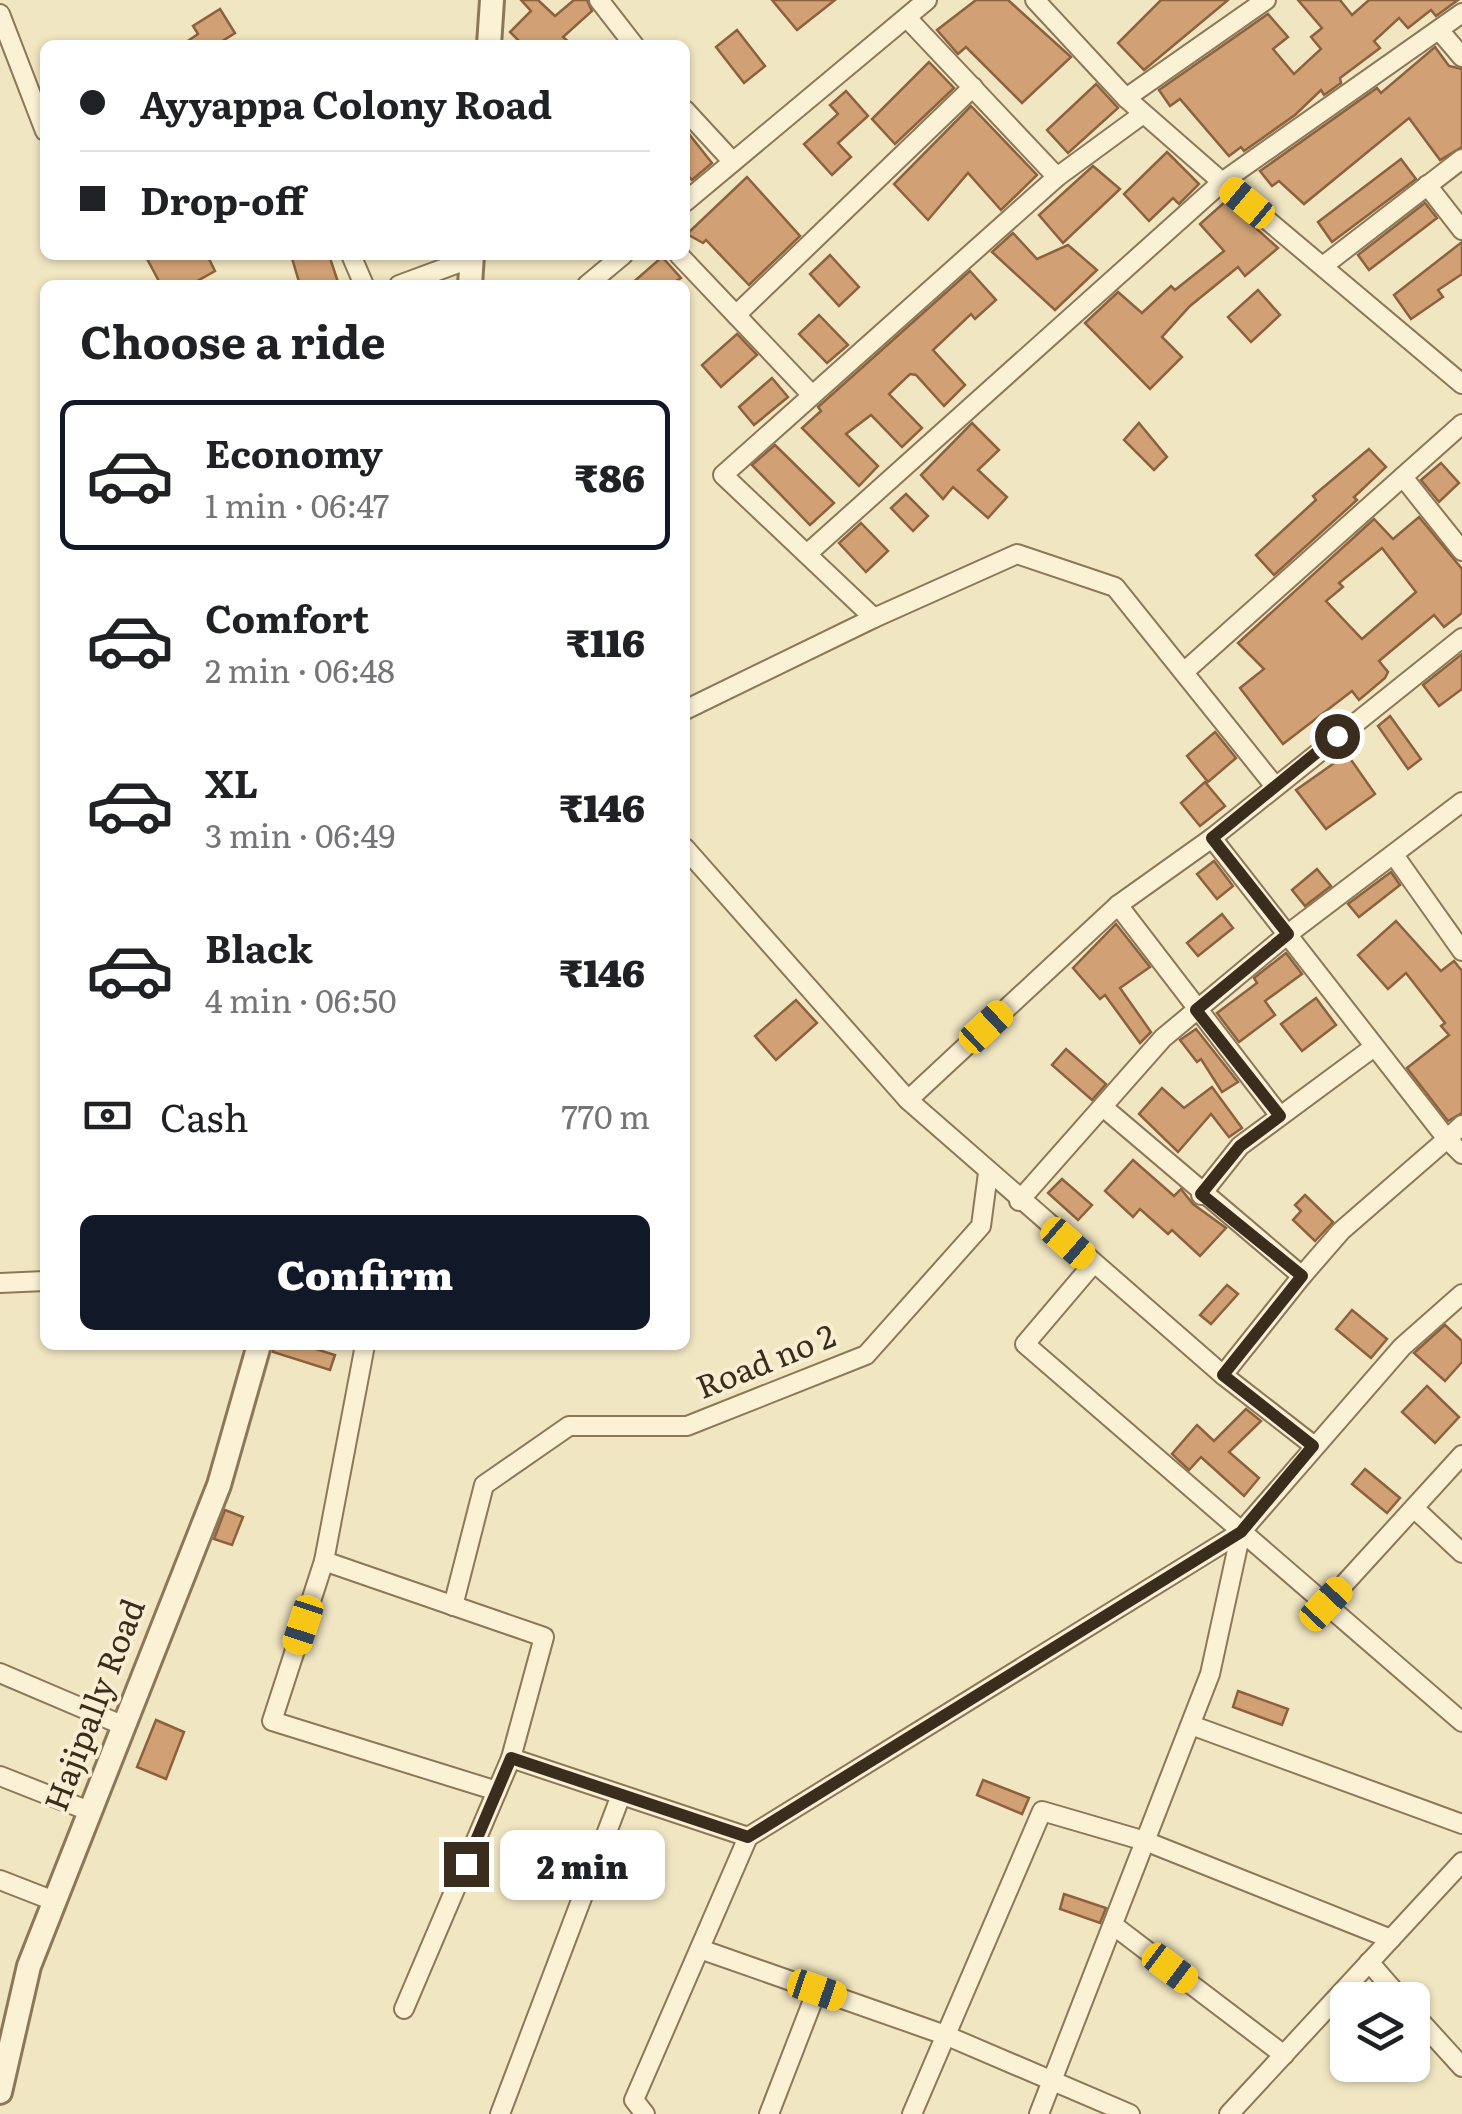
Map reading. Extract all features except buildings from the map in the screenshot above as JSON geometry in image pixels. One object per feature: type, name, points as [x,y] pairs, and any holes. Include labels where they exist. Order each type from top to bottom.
[{"type":"street","points":[[489,40],[492,0]]},
{"type":"street","points":[[690,198],[926,0]]},
{"type":"street","points":[[1036,0],[1143,114],[1462,384]]},
{"type":"street","points":[[1126,98],[1266,0]]},
{"type":"street","points":[[605,2],[631,40]]},
{"type":"street","points":[[806,554],[1222,182],[1462,13]]},
{"type":"street","points":[[0,14],[40,118]]},
{"type":"street","points":[[907,18],[1057,177]]},
{"type":"street","points":[[1439,30],[1462,57]]},
{"type":"street","points":[[736,315],[973,87]]},
{"type":"street","points":[[874,618],[723,475],[1057,177],[1143,114]]},
{"type":"street","points":[[690,115],[733,162]]},
{"type":"street","points":[[1324,266],[1462,158]]},
{"type":"street","points":[[1426,185],[1462,230]]},
{"type":"street","points":[[413,280],[464,260]]},
{"type":"street","points":[[593,280],[616,260]]},
{"type":"street","points":[[684,260],[811,394]]},
{"type":"street","points":[[1185,670],[1462,424]]},
{"type":"street","points":[[1403,477],[1462,551]]},
{"type":"street","points":[[690,708],[874,618],[1018,554],[1116,587],[1274,785]]},
{"type":"street","points":[[908,1100],[1118,905],[1212,838],[1462,638]]},
{"type":"street","points":[[1019,1201],[1162,1038],[1288,934],[1462,802]]},
{"type":"street","points":[[1212,838],[1374,1048],[1462,1154]]},
{"type":"street","points":[[690,854],[908,1100],[1019,1201],[1223,1375],[1313,1446]]},
{"type":"street","points":[[1394,855],[1461,948]]},
{"type":"street","points":[[1118,905],[1280,1116]]},
{"type":"street","points":[[1201,1194],[1240,1146],[1374,1048]]},
{"type":"street","points":[[1103,1107],[1302,1276]]},
{"type":"street","points":[[1223,1375],[1341,1231],[1462,1125]]},
{"type":"street","name":"Road no 2","points":[[453,1606],[484,1485],[569,1426],[687,1426],[866,1355],[981,1226],[988,1172]]},
{"type":"street","points":[[1093,1264],[1025,1344],[1462,1722]]},
{"type":"street","points":[[0,1282],[40,1281]]},
{"type":"street","points":[[645,2114],[634,2100],[748,1837],[1241,1532],[1402,1347],[1462,1294]]},
{"type":"street","name":"Hajipally Road","points":[[0,2092],[29,1966],[219,1484],[258,1350]]},
{"type":"street","points":[[364,1350],[324,1560],[272,1721],[497,1791]]},
{"type":"street","points":[[1326,1604],[1462,1455]]},
{"type":"street","points":[[1414,1508],[1462,1552]]},
{"type":"street","points":[[1039,2114],[1210,1674],[1241,1532]]},
{"type":"street","points":[[324,1560],[544,1637],[511,1758],[404,2009]]},
{"type":"street","points":[[0,1673],[122,1725]]},
{"type":"street","points":[[1191,1725],[1462,1824]]},
{"type":"street","points":[[511,1758],[748,1837]]},
{"type":"street","points":[[0,1776],[89,1811]]},
{"type":"street","points":[[500,2114],[622,1795]]},
{"type":"street","points":[[912,2114],[1042,1811],[1145,1841],[1391,1939]]},
{"type":"street","points":[[1229,2114],[1462,1862]]},
{"type":"street","points":[[0,1880],[54,1901]]},
{"type":"street","points":[[1113,1924],[1284,2055]]},
{"type":"street","points":[[700,1950],[946,2035],[1130,2114]]},
{"type":"street","points":[[1369,1962],[1386,1982]]},
{"type":"street","points":[[769,2114],[817,1990]]},
{"type":"street","points":[[1430,2032],[1462,2067]]},
{"type":"route","points":[[466,1864],[511,1758],[748,1837],[1241,1532],[1313,1446],[1223,1375],[1302,1276],[1201,1194],[1240,1146],[1280,1116],[1196,1010],[1288,934],[1212,838],[1337,736]]}]
